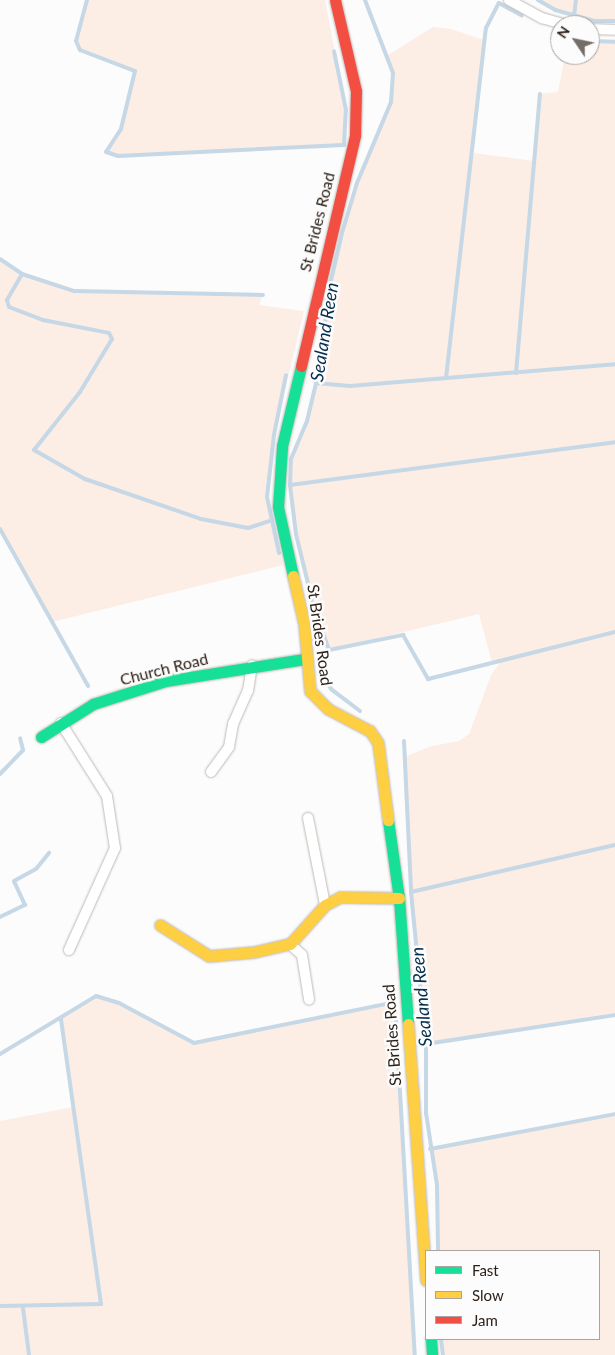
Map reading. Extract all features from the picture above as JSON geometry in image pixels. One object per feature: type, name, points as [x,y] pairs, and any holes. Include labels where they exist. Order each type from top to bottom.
[{"type":"main road","name":"St Brides Road","points":[[335,0],[356,91],[355,135],[303,348],[278,476],[278,507],[304,624],[304,659],[310,691],[316,701],[370,731],[378,743],[399,898],[425,1266]]},
{"type":"main road","name":"Church Road","points":[[41,737],[93,704],[165,682],[252,665],[304,659]]},
{"type":"main road","points":[[160,925],[209,956],[290,944],[324,905],[340,897],[399,898]]},
{"type":"main road","points":[[430,1340],[432,1355]]},
{"type":"street","points":[[509,0],[550,20]]},
{"type":"street","points":[[600,29],[615,30]]},
{"type":"street","points":[[211,772],[229,747],[233,724],[248,691],[252,665]]},
{"type":"street","points":[[61,723],[107,796],[115,848],[69,950]]},
{"type":"street","points":[[308,818],[324,905]]},
{"type":"street","points":[[290,944],[302,955],[309,999]]},
{"type":"shaded area","points":[[87,0],[325,0],[346,110],[344,145],[118,156],[106,152],[121,129],[135,71],[80,50],[76,41]]},
{"type":"shaded area","points":[[538,0],[615,0],[615,21],[600,21],[600,15],[573,15],[555,10]]},
{"type":"shaded area","points":[[433,27],[451,29],[484,40],[473,153],[535,161],[540,94],[558,92],[563,65],[600,65],[600,41],[615,42],[615,1015],[426,1044],[411,892],[404,788],[406,756],[432,746],[459,741],[469,734],[491,675],[501,661],[492,663],[479,614],[329,650],[314,608],[296,534],[290,485],[291,459],[307,421],[324,350],[326,302],[342,233],[357,183],[391,102],[393,73],[388,55]]},
{"type":"shaded area","points":[[0,259],[22,274],[74,291],[263,295],[259,305],[304,311],[274,435],[267,497],[283,565],[52,622],[0,529]]},
{"type":"shaded area","points":[[96,996],[119,1003],[194,1043],[395,1002],[415,1355],[0,1355],[0,1121],[73,1107],[61,1019]]},
{"type":"shaded area","points":[[615,1114],[615,1355],[443,1355],[441,1340],[600,1340],[600,1250],[438,1250],[437,1185],[430,1149]]},
{"type":"waterway","points":[[87,0],[76,41],[80,50],[135,71],[121,129],[106,152],[118,156],[344,145],[346,110],[334,51]]},
{"type":"waterway","name":"Sealand Reen","points":[[360,711],[332,690],[324,679],[322,662],[329,650],[314,608],[296,534],[290,485],[291,459],[307,421],[324,350],[326,302],[342,233],[357,183],[391,102],[393,73],[365,0]]},
{"type":"waterway","points":[[538,0],[555,10],[595,21],[615,21]]},
{"type":"waterway","points":[[574,15],[576,0]]},
{"type":"waterway","points":[[446,378],[486,28],[499,3],[522,16]]},
{"type":"waterway","points":[[600,41],[615,42]]},
{"type":"waterway","points":[[516,373],[540,94]]},
{"type":"waterway","points":[[0,259],[22,274],[74,291],[263,295]]},
{"type":"waterway","points":[[22,274],[7,300],[9,307],[43,320],[109,333],[112,339],[80,392],[34,450],[85,479],[201,519],[248,528],[270,521]]},
{"type":"waterway","points":[[316,383],[350,386],[615,364]]},
{"type":"waterway","points":[[279,553],[267,497],[274,435],[286,375]]},
{"type":"waterway","points":[[290,485],[615,442]]},
{"type":"waterway","points":[[0,529],[88,686]]},
{"type":"waterway","points":[[329,650],[403,635],[428,679],[615,632]]},
{"type":"waterway","points":[[0,774],[23,750],[20,738]]},
{"type":"waterway","name":"Sealand Reen","points":[[404,741],[411,892],[426,1044],[426,1113],[437,1185],[438,1250]]},
{"type":"waterway","points":[[411,892],[615,845]]},
{"type":"waterway","points":[[0,917],[25,905],[14,881],[36,869],[49,853]]},
{"type":"waterway","points":[[0,1054],[96,996],[119,1003],[194,1043],[395,1002],[415,1355]]},
{"type":"waterway","points":[[426,1044],[615,1015]]},
{"type":"waterway","points":[[0,1306],[101,1304],[61,1019]]},
{"type":"waterway","points":[[430,1149],[615,1114]]},
{"type":"waterway","points":[[23,1308],[29,1355]]},
{"type":"waterway","name":"Sealand Reen","points":[[441,1340],[443,1355]]},
{"type":"traffic: fast","points":[[293,576],[278,507],[282,446],[301,366]]},
{"type":"traffic: fast","points":[[41,737],[93,704],[165,681],[304,659]]},
{"type":"traffic: fast","points":[[388,820],[399,898],[408,1024]]},
{"type":"traffic: fast","points":[[431,1340],[432,1355]]},
{"type":"traffic: slow","points":[[293,576],[304,624],[310,691],[328,709],[370,731],[378,743],[388,820]]},
{"type":"traffic: slow","points":[[160,925],[209,956],[254,952],[290,944],[325,905],[340,897],[399,898]]},
{"type":"traffic: slow","points":[[408,1024],[425,1266]]},
{"type":"traffic: jam","points":[[301,366],[355,135],[356,91],[335,0]]}]
